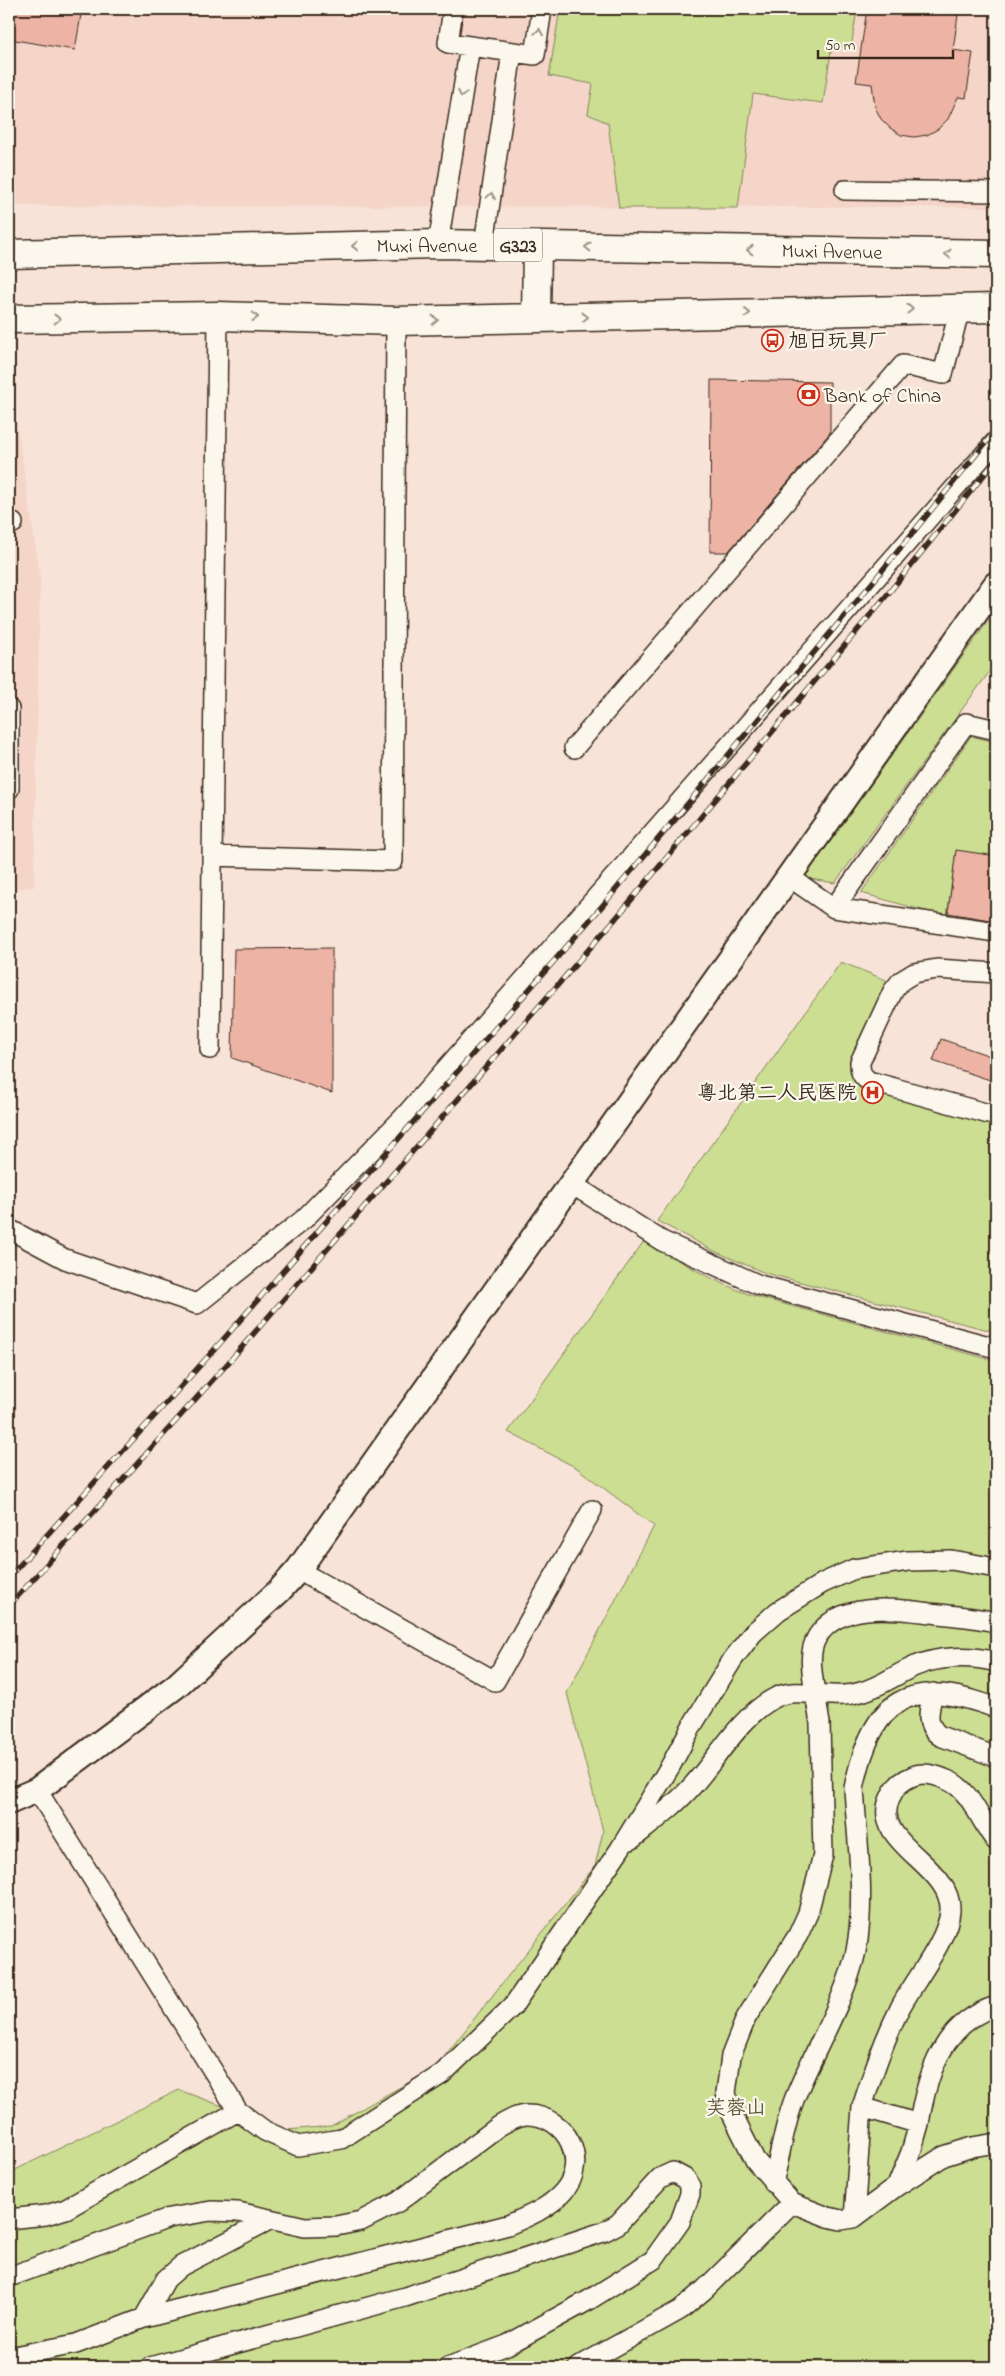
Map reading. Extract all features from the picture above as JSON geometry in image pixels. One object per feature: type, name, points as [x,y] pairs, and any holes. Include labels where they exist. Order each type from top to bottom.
[{"type":"highway","name":"Muxi Avenue","points":[[9,254],[438,244],[996,251]]},
{"type":"highway","points":[[536,318],[537,246]]},
{"type":"highway","points":[[9,319],[218,316],[396,321],[996,308]]},
{"type":"main road","points":[[9,1802],[38,1790],[176,1686],[279,1591],[298,1570],[570,1183],[996,584]]},
{"type":"street","points":[[453,9],[448,43],[535,55],[542,9]]},
{"type":"street","points":[[438,244],[470,46]]},
{"type":"street","points":[[484,244],[512,52]]},
{"type":"street","points":[[845,190],[996,192]]},
{"type":"street","points":[[574,748],[903,365],[943,374],[960,308]]},
{"type":"street","points":[[210,1049],[218,316]]},
{"type":"street","points":[[212,856],[393,861],[396,321]]},
{"type":"street","points":[[9,1229],[65,1259],[197,1304],[296,1225],[402,1119],[996,441]]},
{"type":"street","points":[[9,709],[9,789]]},
{"type":"street","points":[[834,908],[966,723],[996,730]]},
{"type":"street","points":[[788,876],[834,908],[996,932]]},
{"type":"street","points":[[996,973],[938,969],[914,973],[901,981],[889,1000],[860,1062],[864,1078],[869,1081],[996,1116]]},
{"type":"street","points":[[570,1183],[662,1241],[759,1285],[996,1348]]},
{"type":"street","points":[[298,1570],[495,1681],[592,1510]]},
{"type":"street","points":[[38,1790],[238,2111],[265,2131],[298,2146],[340,2139],[442,2074],[513,2006],[620,1849],[672,1766],[693,1724],[733,1659],[753,1633],[778,1611],[823,1583],[854,1569],[908,1560],[951,1560],[996,1568]]},
{"type":"street","points":[[996,1622],[899,1610],[868,1610],[850,1614],[829,1624],[817,1638],[812,1651],[815,1694],[820,1723],[822,1855],[808,1912],[798,1935],[746,2018],[738,2036],[731,2056],[726,2093],[732,2114],[755,2160],[772,2183],[792,2203],[841,2220],[854,2218],[897,2186],[944,2156],[972,2147],[996,2143]]},
{"type":"street","points":[[620,1849],[657,1819],[693,1785],[758,1710],[771,1700],[784,1694],[796,1692],[839,1696],[860,1692],[914,1667],[936,1660],[984,1659],[996,1662]]},
{"type":"street","points":[[772,2183],[786,2122],[795,2096],[843,1990],[855,1953],[860,1926],[860,1908],[854,1788],[859,1767],[873,1730],[886,1712],[915,1694],[933,1693],[958,1696],[996,1708]]},
{"type":"street","points":[[933,1693],[928,1715],[933,1731],[940,1736],[996,1757]]},
{"type":"street","points":[[854,2218],[862,2107],[885,2040],[915,1980],[935,1950],[950,1913],[950,1902],[937,1875],[915,1856],[890,1827],[886,1810],[889,1799],[899,1784],[915,1774],[924,1773],[947,1780],[963,1790],[996,1840]]},
{"type":"street","points":[[897,2186],[911,2152],[925,2087],[941,2052],[963,2023],[980,2011],[996,2006]]},
{"type":"street","points":[[862,2107],[918,2124]]},
{"type":"street","points":[[9,2219],[46,2215],[66,2209],[238,2111]]},
{"type":"street","points":[[9,2277],[168,2218],[211,2211],[238,2212],[305,2227],[336,2226],[361,2222],[398,2202],[499,2126],[515,2117],[528,2115],[545,2118],[559,2126],[570,2140],[576,2159],[572,2178],[564,2192],[546,2206],[508,2225],[144,2318],[76,2344],[9,2357]]},
{"type":"street","points":[[150,2367],[405,2297],[603,2232],[618,2224],[660,2178],[673,2172],[686,2179],[690,2186],[690,2194],[680,2222],[653,2260],[589,2300],[507,2344],[448,2367]]},
{"type":"street","points":[[578,2367],[680,2310],[704,2290],[792,2203]]},
{"type":"street","points":[[144,2318],[155,2295],[166,2279],[181,2266],[269,2220]]},
{"type":"shaded area","points":[[9,9],[996,9],[996,207],[9,206]]},
{"type":"shaded area","points":[[9,372],[40,577],[34,887],[9,889]]},
{"type":"green space","points":[[560,9],[857,9],[851,48],[832,45],[823,103],[753,94],[738,208],[619,208],[608,123],[588,114],[593,84],[549,76]]},
{"type":"green space","points":[[996,610],[996,663],[835,883],[804,878]]},
{"type":"green space","points":[[971,736],[996,742],[996,856],[956,851],[947,917],[861,893]]},
{"type":"green space","points":[[841,962],[891,982],[855,1052],[868,1089],[996,1126],[996,1332],[765,1273],[712,1250],[657,1221]]},
{"type":"green space","name":"芙蓉山","points":[[644,1241],[712,1278],[754,1296],[996,1361],[996,2367],[9,2367],[9,2173],[179,2090],[287,2130],[331,2126],[436,2067],[595,1866],[603,1831],[567,1693],[654,1526],[577,1468],[508,1432]]},
{"type":"building","points":[[9,9],[82,9],[75,50],[9,39]]},
{"type":"building","points":[[867,9],[914,9],[958,15],[953,50],[973,53],[966,98],[958,97],[948,119],[938,129],[927,135],[914,137],[901,135],[890,128],[881,119],[875,107],[872,84],[856,82]]},
{"type":"building","points":[[711,380],[830,382],[830,433],[728,552],[710,552]]},
{"type":"building","points":[[956,850],[996,856],[996,921],[948,913]]},
{"type":"building","points":[[332,948],[332,1093],[232,1058],[234,949]]},
{"type":"building","points":[[941,1039],[996,1058],[996,1082],[933,1061]]},
{"type":"railway","points":[[9,1577],[214,1350],[603,905],[872,583],[996,430]]},
{"type":"railway","points":[[9,1606],[228,1363],[617,917],[887,595],[996,460]]},
{"type":"place","name":"旭日玩具厂","points":[[772,340]]},
{"type":"place","name":"Bank of China","points":[[808,395]]},
{"type":"place","name":"粤北第二人民医院","points":[[873,1092]]}]
